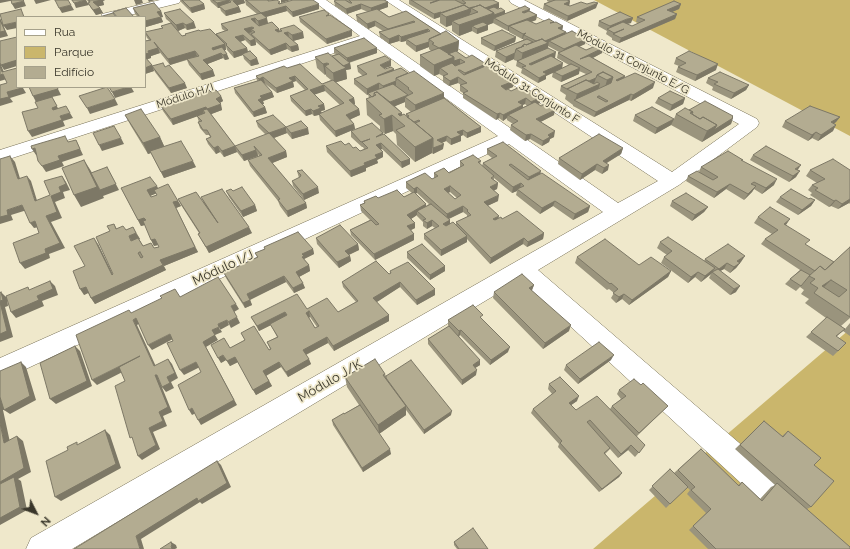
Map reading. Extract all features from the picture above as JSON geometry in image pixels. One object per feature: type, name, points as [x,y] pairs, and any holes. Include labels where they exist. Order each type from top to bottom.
[{"type":"street","points":[[111,16],[175,0]]},
{"type":"street","name":"Módulo 31 Conjunto F","points":[[391,0],[672,181]]},
{"type":"street","name":"Módulo 31 Conjunto E/G","points":[[515,0],[751,124]]},
{"type":"street","points":[[327,1],[370,37],[618,213]]},
{"type":"street","name":"Módulo H/I","points":[[0,156],[370,37]]},
{"type":"street","name":"Módulo J/K","points":[[42,549],[672,181],[751,124]]},
{"type":"street","name":"Módulo I/J","points":[[0,370],[511,137]]},
{"type":"street","points":[[522,269],[807,522]]},
{"type":"green space","points":[[594,0],[850,0],[850,136]]},
{"type":"green space","points":[[850,329],[850,549],[593,549]]},
{"type":"building","points":[[11,0],[23,0],[24,1],[12,4]]},
{"type":"building","points":[[55,0],[68,0],[71,5],[59,8]]},
{"type":"building","points":[[72,0],[86,0],[74,3]]},
{"type":"building","points":[[89,0],[101,0],[93,2],[100,8],[93,10],[88,3],[90,2]]},
{"type":"building","points":[[182,0],[199,0],[204,4],[190,8]]},
{"type":"building","points":[[213,0],[229,0],[217,3]]},
{"type":"building","points":[[229,0],[237,0],[233,1],[239,7],[225,11],[219,6],[231,2]]},
{"type":"building","points":[[246,0],[277,0],[280,2],[278,3],[279,4],[293,0],[313,0],[319,4],[292,12],[286,6],[261,13]]},
{"type":"building","points":[[345,0],[350,3],[352,3],[349,0],[384,0],[388,2],[371,8],[361,4],[346,9],[334,1]]},
{"type":"building","points":[[411,0],[438,0],[431,3],[440,0],[455,0],[463,4],[466,3],[462,0],[493,0],[499,3],[485,8],[480,5],[469,8],[464,5],[442,13],[434,14]]},
{"type":"building","points":[[555,0],[570,1],[564,4],[570,6],[581,2],[587,4],[594,2],[598,3],[568,16],[544,4]]},
{"type":"building","points":[[674,1],[681,4],[667,10],[677,14],[624,37],[621,38],[613,34],[624,29],[614,33],[607,29],[623,22],[632,26],[645,20],[637,17]]},
{"type":"building","points":[[154,3],[161,11],[157,12],[161,17],[146,21],[146,16],[139,16],[133,8]]},
{"type":"building","points":[[464,5],[470,9],[446,17],[440,13]]},
{"type":"building","points":[[480,5],[494,13],[459,25],[452,21],[478,12],[471,8]]},
{"type":"building","points":[[525,6],[530,9],[522,12],[524,13],[529,11],[537,15],[508,26],[494,18]]},
{"type":"building","points":[[494,7],[498,9],[501,8],[505,11],[494,15],[494,13],[488,9]]},
{"type":"building","points":[[126,8],[133,16],[116,16],[113,12]]},
{"type":"building","points":[[21,9],[24,16],[16,16],[16,22],[3,25],[0,14]]},
{"type":"building","points":[[180,9],[194,22],[186,25],[183,23],[176,25],[164,13]]},
{"type":"building","points":[[377,9],[389,17],[406,11],[441,34],[429,39],[429,42],[416,46],[406,39],[430,31],[428,29],[401,37],[399,35],[389,39],[379,32],[415,22],[414,21],[388,29],[375,21],[367,24],[356,15]]},
{"type":"building","points":[[324,10],[329,14],[326,16],[330,15],[352,30],[326,39],[299,17]]},
{"type":"building","points":[[620,12],[633,18],[610,26],[599,21]]},
{"type":"building","points":[[113,13],[115,16],[102,16]]},
{"type":"building","points":[[261,13],[267,18],[258,21],[255,18],[251,19],[259,26],[272,22],[279,29],[275,30],[278,32],[282,31],[280,29],[294,25],[303,32],[292,35],[288,32],[284,33],[298,45],[290,47],[286,43],[269,50],[251,34],[255,32],[251,29],[254,28],[252,27],[244,29],[255,39],[250,41],[243,35],[235,37],[247,48],[233,52],[216,34],[228,30],[221,24]]},
{"type":"building","points":[[549,19],[554,22],[550,23],[556,22],[563,26],[558,28],[566,32],[545,41],[542,39],[536,41],[524,35],[526,33],[523,34],[509,26],[527,20],[536,24]]},
{"type":"building","points":[[0,20],[5,31],[0,32]]},
{"type":"building","points":[[483,22],[488,25],[477,29],[472,26]]},
{"type":"building","points":[[171,23],[182,36],[199,30],[210,29],[225,44],[212,48],[213,50],[222,47],[227,54],[223,55],[221,53],[203,60],[213,70],[200,74],[187,59],[199,56],[195,51],[168,59],[154,42],[158,48],[148,51],[149,53],[146,54],[146,41],[151,40],[146,32],[163,28],[161,26]]},
{"type":"building","points":[[502,30],[516,37],[495,46],[481,38]]},
{"type":"building","points":[[446,31],[459,41],[439,48],[432,44],[434,43],[429,39]]},
{"type":"building","points":[[572,31],[586,39],[564,49],[549,41]]},
{"type":"building","points":[[16,37],[16,60],[1,65],[0,41]]},
{"type":"building","points":[[364,38],[377,48],[347,58],[334,48]]},
{"type":"building","points":[[527,39],[533,42],[516,49],[515,53],[506,57],[496,51]]},
{"type":"building","points":[[542,39],[548,43],[522,53],[516,49],[524,46],[522,46],[525,44],[526,45]]},
{"type":"building","points":[[576,45],[586,50],[598,45],[603,48],[580,59],[589,56],[625,76],[616,80],[617,81],[635,73],[655,82],[633,95],[631,94],[596,112],[574,100],[611,83],[613,77],[603,72],[597,75],[596,78],[589,81],[586,80],[567,89],[561,86],[592,72],[558,53]],"holes":[[[599,96],[608,101],[606,102],[597,97]]]},
{"type":"building","points":[[439,48],[454,57],[434,65],[420,55]]},
{"type":"building","points":[[548,48],[556,52],[529,64],[531,65],[551,56],[563,63],[543,72],[547,74],[539,78],[522,67],[526,66],[517,61]]},
{"type":"building","points":[[250,51],[257,58],[250,61],[242,54]]},
{"type":"building","points":[[456,51],[466,58],[472,55],[486,64],[465,73],[458,70],[464,75],[488,65],[514,81],[501,86],[506,90],[508,89],[511,91],[522,86],[541,97],[531,102],[526,98],[518,102],[523,105],[503,115],[500,113],[497,114],[463,93],[468,91],[460,85],[467,83],[458,77],[450,81],[443,76],[448,74],[440,68],[452,63],[455,66],[465,62],[460,59],[454,61],[454,57],[448,54]]},
{"type":"building","points":[[689,51],[718,64],[697,75],[678,67],[686,63],[676,58]]},
{"type":"building","points":[[328,53],[346,68],[333,73],[325,66],[329,64],[323,64],[315,57]]},
{"type":"building","points":[[339,54],[350,63],[343,66],[332,56]]},
{"type":"building","points":[[385,56],[391,60],[380,65],[385,69],[391,67],[394,69],[377,76],[401,68],[408,73],[396,78],[396,81],[383,86],[379,83],[367,89],[354,79],[367,74],[357,66]]},
{"type":"building","points":[[146,58],[152,65],[146,68]]},
{"type":"building","points":[[163,63],[165,67],[169,65],[185,83],[169,88],[152,66]]},
{"type":"building","points":[[300,64],[322,84],[333,80],[354,98],[349,100],[359,109],[346,115],[354,124],[335,131],[319,114],[344,103],[324,85],[310,90],[324,104],[318,106],[321,108],[313,111],[311,109],[305,111],[290,96],[308,89],[295,76],[289,78],[293,81],[276,88],[263,77],[259,79],[256,76],[284,66],[287,68]]},
{"type":"building","points":[[571,64],[580,68],[562,76],[554,72]]},
{"type":"building","points":[[0,66],[2,72],[16,68],[16,88],[22,88],[7,92],[9,97],[0,99],[0,85],[7,83],[3,74],[0,75]]},
{"type":"building","points":[[414,71],[444,93],[415,105],[405,97],[413,93],[396,78]]},
{"type":"building","points":[[603,72],[613,77],[607,80],[597,75]]},
{"type":"building","points":[[720,72],[749,85],[734,93],[714,84],[718,82],[708,78]]},
{"type":"building","points":[[261,80],[272,92],[260,96],[262,98],[258,100],[265,107],[253,112],[234,88]]},
{"type":"building","points":[[586,80],[594,84],[597,82],[600,84],[577,94],[567,89]]},
{"type":"building","points":[[393,84],[408,95],[390,102],[377,92],[374,93],[374,96],[372,97],[368,93]]},
{"type":"building","points":[[29,88],[58,89],[33,96]]},
{"type":"building","points":[[108,88],[115,99],[87,108],[79,96]]},
{"type":"building","points":[[110,88],[125,88],[112,92]]},
{"type":"building","points":[[209,90],[211,92],[216,90],[221,96],[216,99],[221,104],[207,109],[206,107],[171,119],[161,106],[195,94]]},
{"type":"building","points":[[670,91],[685,98],[672,105],[658,98]]},
{"type":"building","points":[[377,92],[402,113],[398,114],[400,116],[404,114],[433,138],[415,147],[396,130],[405,126],[392,115],[384,119],[379,115],[382,114],[366,99],[376,95],[374,93]]},
{"type":"building","points":[[52,97],[57,106],[52,108],[53,110],[66,106],[70,113],[60,116],[62,120],[28,131],[22,112],[38,108],[35,102]]},
{"type":"building","points":[[444,98],[481,127],[467,133],[463,130],[457,132],[461,135],[451,139],[447,136],[437,140],[444,144],[433,148],[433,138],[415,123],[420,121],[414,122],[407,117],[409,116],[406,114]]},
{"type":"building","points":[[705,101],[733,116],[733,118],[714,130],[717,125],[703,117],[700,119],[689,110]]},
{"type":"building","points":[[535,102],[541,106],[545,104],[555,110],[536,119],[555,131],[548,135],[550,137],[543,141],[531,134],[526,135],[511,125],[518,121],[508,115]]},
{"type":"building","points":[[810,106],[840,117],[831,122],[836,125],[821,135],[816,132],[812,135],[785,121]]},
{"type":"building","points":[[652,107],[674,119],[657,128],[635,115]]},
{"type":"building","points":[[685,108],[693,112],[690,113],[700,119],[703,117],[717,125],[707,131],[676,114]]},
{"type":"building","points":[[141,109],[160,137],[143,143],[125,115]]},
{"type":"building","points":[[207,109],[235,146],[222,151],[218,146],[214,148],[206,139],[211,137],[207,130],[203,130],[198,122],[202,121],[197,116],[205,113],[203,110]]},
{"type":"building","points":[[273,115],[286,127],[269,133],[256,121]]},
{"type":"building","points":[[301,121],[308,128],[291,133],[286,127]]},
{"type":"building","points":[[372,123],[383,133],[376,137],[384,134],[410,159],[401,162],[381,143],[376,145],[383,152],[375,155],[377,158],[350,171],[326,146],[341,141],[345,145],[349,143],[353,148],[356,147],[360,151],[368,148],[362,142],[370,139],[361,142],[351,131]]},
{"type":"building","points":[[114,126],[121,138],[99,145],[93,133]]},
{"type":"building","points":[[269,133],[286,151],[268,158],[306,203],[287,211],[278,200],[280,199],[248,160],[262,155],[254,146],[256,150],[242,155],[235,146]]},
{"type":"building","points":[[599,134],[623,148],[603,161],[609,165],[604,168],[597,164],[582,174],[559,158]]},
{"type":"building","points":[[65,136],[68,142],[76,140],[80,149],[58,156],[60,160],[42,166],[38,161],[35,148],[32,149],[31,146]]},
{"type":"building","points":[[181,141],[193,161],[161,172],[150,151]]},
{"type":"building","points":[[503,142],[541,171],[529,177],[511,164],[509,165],[528,180],[542,173],[590,206],[575,214],[555,201],[542,208],[517,189],[524,186],[521,183],[513,187],[483,163],[497,156],[487,149]]},
{"type":"building","points":[[766,146],[801,165],[795,169],[800,171],[793,176],[753,155]]},
{"type":"building","points":[[728,151],[743,160],[741,160],[777,179],[766,188],[754,182],[751,184],[756,186],[748,194],[730,184],[717,192],[688,176],[697,171],[713,180],[718,177],[701,167]]},
{"type":"building","points":[[473,155],[481,161],[478,162],[494,176],[491,178],[498,183],[490,187],[499,195],[484,202],[499,216],[493,219],[495,220],[501,217],[502,219],[517,211],[544,233],[528,242],[524,238],[491,258],[456,222],[471,215],[467,211],[468,210],[463,206],[447,214],[417,187],[414,189],[406,182],[425,173],[432,179],[438,176],[434,173],[444,168],[449,173],[464,165],[460,161]],"holes":[[[450,186],[461,195],[455,199],[444,189]]]},
{"type":"building","points":[[10,156],[18,179],[27,176],[35,201],[50,195],[44,181],[62,176],[66,184],[59,187],[61,192],[51,196],[57,212],[46,216],[60,243],[45,249],[46,253],[20,263],[13,243],[39,233],[35,221],[30,223],[22,205],[7,210],[8,215],[0,217],[0,159]]},
{"type":"building","points":[[833,159],[850,170],[850,199],[842,204],[815,190],[818,188],[812,185],[825,179],[810,170]]},
{"type":"building","points":[[84,160],[97,187],[74,195],[62,168]]},
{"type":"building","points":[[107,167],[116,184],[100,190],[91,173]]},
{"type":"building","points":[[302,170],[318,187],[303,194],[292,181],[300,177],[301,175],[297,171]]},
{"type":"building","points":[[150,177],[157,186],[147,190],[151,197],[157,195],[154,190],[168,184],[178,201],[173,202],[195,247],[160,260],[163,265],[91,298],[86,287],[80,289],[73,271],[85,266],[74,246],[94,238],[112,275],[113,274],[96,237],[110,231],[107,226],[114,224],[116,229],[123,226],[126,230],[133,227],[136,233],[129,236],[131,241],[138,238],[143,246],[151,243],[154,248],[159,247],[155,239],[151,240],[143,221],[146,220],[144,218],[138,220],[121,188]],"holes":[[[140,252],[143,257],[141,258],[138,253]]]},
{"type":"building","points":[[242,187],[255,205],[241,211],[226,191],[231,189],[233,191]]},
{"type":"building","points":[[222,189],[249,227],[206,247],[198,234],[200,233],[178,199],[196,192],[218,223],[201,197]]},
{"type":"building","points":[[791,189],[809,199],[815,200],[802,210],[780,197]]},
{"type":"building","points":[[397,190],[404,197],[414,192],[426,204],[407,215],[415,223],[407,226],[414,234],[374,254],[350,230],[371,220],[376,225],[379,224],[360,205],[365,203],[364,201],[376,196],[378,198]]},
{"type":"building","points":[[686,193],[708,207],[695,215],[672,201]]},
{"type":"building","points":[[431,204],[450,220],[443,224],[446,226],[453,222],[467,236],[441,250],[424,234],[439,226],[432,220],[427,223],[423,220],[426,219],[417,211]]},
{"type":"building","points":[[770,207],[790,219],[784,224],[810,240],[805,244],[834,262],[825,270],[820,266],[815,271],[765,239],[778,230],[758,217]]},
{"type":"building","points":[[340,225],[358,244],[345,251],[350,256],[337,262],[316,238]]},
{"type":"building","points":[[298,232],[313,249],[302,254],[304,256],[302,257],[309,265],[296,272],[303,283],[293,288],[284,276],[247,294],[250,300],[243,303],[224,273],[258,257],[255,253],[265,249],[264,247]]},
{"type":"building","points":[[668,237],[715,268],[705,276],[698,272],[691,277],[664,257],[672,251],[660,242]]},
{"type":"building","points":[[605,239],[639,265],[651,257],[671,271],[632,300],[624,294],[619,297],[613,293],[618,289],[577,257]]},
{"type":"building","points":[[422,244],[445,266],[430,275],[407,252]]},
{"type":"building","points":[[728,244],[745,256],[737,261],[740,263],[734,267],[727,263],[719,269],[705,259]]},
{"type":"building","points":[[850,247],[850,317],[814,293],[818,288],[810,283],[815,279],[809,276],[820,266],[825,270]],"holes":[[[831,280],[847,290],[839,297],[822,286]]]},
{"type":"building","points":[[376,261],[389,274],[391,273],[390,271],[408,262],[435,289],[416,300],[400,282],[373,298],[389,315],[333,346],[327,337],[303,350],[309,359],[286,372],[279,362],[263,371],[269,381],[253,390],[235,357],[227,361],[223,355],[218,358],[211,345],[224,338],[230,348],[245,340],[241,333],[254,326],[269,350],[271,349],[267,342],[278,337],[270,324],[287,315],[285,312],[257,326],[251,317],[297,294],[307,309],[327,298],[338,312],[358,301],[342,282]],"holes":[[[309,311],[319,326],[315,328],[306,313]]]},
{"type":"building","points":[[718,269],[740,286],[734,289],[712,272]]},
{"type":"building","points":[[801,270],[810,275],[801,286],[790,279]]},
{"type":"building","points":[[522,274],[534,285],[529,288],[571,325],[545,343],[494,292]]},
{"type":"building","points":[[218,277],[236,304],[231,306],[237,317],[228,322],[227,320],[218,324],[219,327],[212,330],[215,335],[203,342],[234,400],[198,420],[192,408],[189,410],[178,385],[201,372],[196,362],[180,370],[167,343],[173,341],[170,334],[148,345],[136,318],[133,320],[154,366],[168,359],[175,373],[167,377],[170,383],[162,387],[157,375],[155,375],[168,407],[159,412],[163,421],[149,428],[156,445],[138,456],[132,437],[130,438],[115,386],[125,381],[119,367],[140,356],[92,380],[76,335],[129,310],[131,313],[162,298],[160,296],[175,289],[180,297]]},
{"type":"building","points":[[50,281],[53,289],[37,296],[39,300],[11,312],[6,296],[28,287],[29,290]]},
{"type":"building","points":[[1,292],[3,300],[0,301],[0,293]]},
{"type":"building","points":[[0,302],[7,331],[0,334]]},
{"type":"building","points":[[473,305],[483,315],[480,317],[510,347],[491,360],[461,330],[459,331],[448,320]]},
{"type":"building","points":[[827,317],[845,329],[836,336],[846,343],[838,351],[811,332]]},
{"type":"building","points":[[449,326],[480,360],[473,365],[477,370],[462,380],[428,339]]},
{"type":"building","points":[[599,342],[614,355],[580,379],[566,365]]},
{"type":"building","points":[[75,346],[87,381],[50,399],[40,363]]},
{"type":"building","points":[[375,359],[385,374],[383,375],[406,406],[378,425],[345,377]]},
{"type":"building","points":[[411,360],[452,411],[424,430],[386,378],[386,376]]},
{"type":"building","points":[[21,362],[30,396],[4,410],[0,397],[0,371]]},
{"type":"building","points":[[560,377],[579,396],[569,403],[576,410],[597,396],[645,445],[639,453],[631,445],[621,454],[590,420],[587,422],[610,448],[604,453],[622,473],[602,489],[560,443],[562,441],[533,409],[556,391],[549,384]]},
{"type":"building","points":[[634,379],[641,385],[643,383],[668,406],[639,433],[612,406],[626,396],[619,390]]},
{"type":"building","points":[[360,405],[390,449],[362,468],[332,420]]},
{"type":"building","points":[[764,421],[783,437],[788,431],[821,458],[814,465],[834,481],[811,507],[740,445]]},
{"type":"building","points":[[0,423],[4,443],[17,436],[24,468],[0,482]]},
{"type":"building","points":[[105,430],[116,464],[55,497],[46,461],[68,450],[67,447],[77,442],[77,445]]},
{"type":"building","points":[[701,449],[739,486],[742,482],[762,501],[777,483],[850,547],[850,549],[716,549],[693,526],[711,509],[691,490],[695,487],[678,470]]},
{"type":"building","points":[[217,461],[227,483],[198,501],[197,498],[136,536],[140,549],[74,549]]},
{"type":"building","points":[[670,469],[688,487],[670,504],[652,486]]},
{"type":"building","points":[[14,477],[20,507],[0,518],[0,484]]},
{"type":"building","points":[[473,528],[488,549],[459,549],[454,542]]},
{"type":"building","points":[[171,542],[172,549],[160,549]]}]
